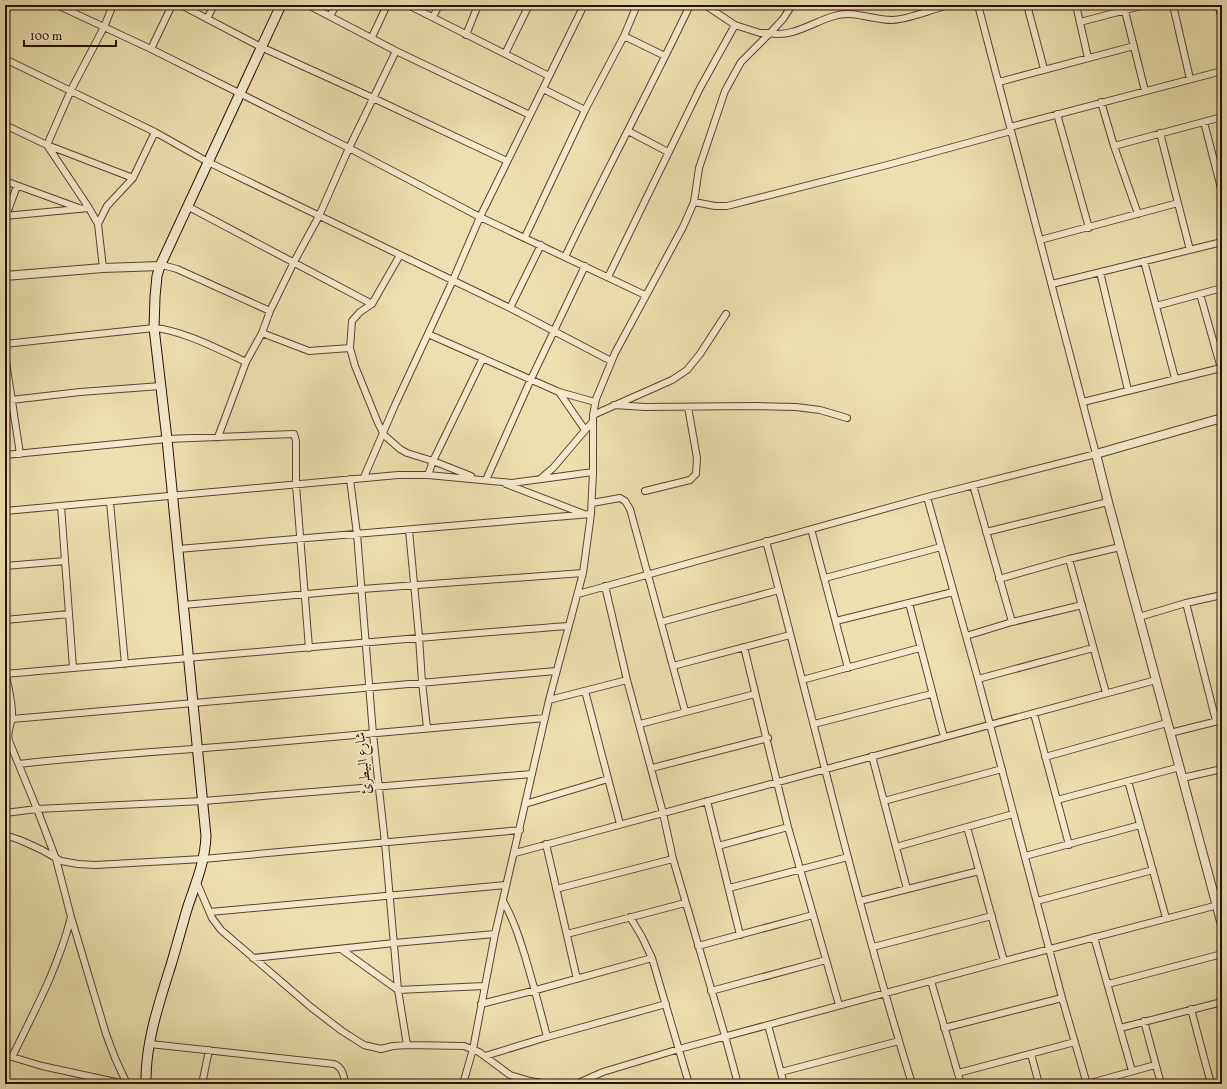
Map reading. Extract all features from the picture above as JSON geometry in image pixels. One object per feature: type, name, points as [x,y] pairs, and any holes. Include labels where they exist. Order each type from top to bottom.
[{"type":"main road","points":[[146,1084],[150,1044],[160,998],[186,913],[197,883],[206,845],[206,830],[173,495],[154,328],[156,286],[160,266],[281,5]]},
{"type":"street","points":[[57,5],[349,148],[480,217],[645,295]]},
{"type":"street","points":[[47,145],[71,90],[114,5]]},
{"type":"street","points":[[151,50],[172,5]]},
{"type":"street","points":[[181,5],[261,47],[507,161]]},
{"type":"street","points":[[207,19],[214,5]]},
{"type":"street","points":[[308,5],[396,51],[530,115]]},
{"type":"street","points":[[330,16],[336,5]]},
{"type":"street","points":[[372,38],[387,5]]},
{"type":"street","points":[[408,5],[549,76]]},
{"type":"street","points":[[433,17],[439,5]]},
{"type":"street","points":[[466,35],[478,5]]},
{"type":"street","points":[[505,54],[529,5]]},
{"type":"street","points":[[364,477],[480,217],[584,5]]},
{"type":"street","points":[[525,237],[585,110],[624,36],[637,5]]},
{"type":"street","points":[[565,256],[690,5]]},
{"type":"street","points":[[705,5],[734,25],[760,33],[782,34],[834,16],[847,14],[892,20],[906,18],[948,5]]},
{"type":"street","points":[[463,1084],[473,1049],[495,934],[515,853],[549,700],[583,573],[588,514],[592,503],[593,418],[595,402],[611,361],[645,295],[683,227],[694,202],[699,168],[725,91],[741,62],[783,19],[792,5]]},
{"type":"street","points":[[978,5],[1167,723],[1219,904],[1222,925]]},
{"type":"street","points":[[1027,5],[1044,69]]},
{"type":"street","points":[[1076,5],[1088,58]]},
{"type":"street","points":[[1080,22],[1146,5]]},
{"type":"street","points":[[1173,5],[1190,79]]},
{"type":"street","points":[[1218,5],[1222,18]]},
{"type":"street","points":[[1125,10],[1145,92]]},
{"type":"street","points":[[608,277],[700,88],[734,25]]},
{"type":"street","points":[[624,36],[665,56]]},
{"type":"street","points":[[999,82],[1134,46]]},
{"type":"street","points":[[218,437],[246,362],[262,333],[270,311],[294,262],[319,216],[349,148],[396,51]]},
{"type":"street","points":[[5,59],[155,132],[208,162],[555,330],[611,361]]},
{"type":"street","points":[[694,202],[715,206],[727,206],[884,166],[1057,114],[1222,71]]},
{"type":"street","points":[[543,89],[585,110]]},
{"type":"street","points":[[1101,102],[1114,146],[1138,214]]},
{"type":"street","points":[[1057,114],[1089,228]]},
{"type":"street","points":[[1114,146],[1222,117]]},
{"type":"street","points":[[1204,122],[1222,192]]},
{"type":"street","points":[[5,125],[47,145],[133,178]]},
{"type":"street","points":[[628,131],[668,152]]},
{"type":"street","points":[[98,224],[107,206],[133,178],[155,132]]},
{"type":"street","points":[[1160,133],[1190,250]]},
{"type":"street","points":[[47,145],[98,224],[102,268]]},
{"type":"street","points":[[5,181],[81,209]]},
{"type":"street","points":[[17,186],[5,216],[89,208]]},
{"type":"street","points":[[1040,240],[1178,203]]},
{"type":"street","points":[[187,206],[372,304]]},
{"type":"street","points":[[1052,284],[1222,242]]},
{"type":"street","points":[[510,308],[541,245]]},
{"type":"street","points":[[400,255],[372,304],[360,312],[352,321],[350,348],[355,366],[384,435],[407,453],[433,461],[478,479]]},
{"type":"street","points":[[1144,261],[1175,378]]},
{"type":"street","points":[[5,276],[102,268],[166,266],[177,269],[270,311]]},
{"type":"street","points":[[486,480],[530,379],[585,266]]},
{"type":"street","points":[[1100,272],[1128,390]]},
{"type":"street","points":[[1156,306],[1222,288]]},
{"type":"street","points":[[1083,402],[1175,378],[1221,370],[1200,294]]},
{"type":"street","points":[[539,480],[553,468],[585,430],[593,418],[614,406],[678,377],[687,370],[700,354],[726,314]]},
{"type":"street","points":[[5,344],[154,328],[176,332],[246,362]]},
{"type":"street","points":[[262,333],[309,351],[350,348]]},
{"type":"street","points":[[428,334],[559,392],[595,402]]},
{"type":"street","points":[[5,355],[20,454]]},
{"type":"street","points":[[428,475],[433,461],[483,358]]},
{"type":"street","points":[[11,400],[80,392],[161,386]]},
{"type":"street","points":[[559,392],[585,430]]},
{"type":"street","points":[[614,406],[796,407],[820,410],[847,418]]},
{"type":"street","points":[[645,491],[690,480],[696,474],[697,458],[688,407]]},
{"type":"street","points":[[578,594],[927,497],[1096,454],[1222,418]]},
{"type":"street","points":[[5,455],[167,439],[294,434],[296,441],[296,485],[309,648]]},
{"type":"street","points":[[5,511],[296,485],[364,477],[428,475],[512,483],[593,472]]},
{"type":"street","name":"شارع البيطرئ","points":[[350,479],[357,534],[373,734],[385,843],[398,990],[407,1045]]},
{"type":"street","points":[[500,482],[588,514]]},
{"type":"street","points":[[973,485],[1012,622]]},
{"type":"street","points":[[927,497],[978,679],[1062,998],[1087,1084],[1155,1065]]},
{"type":"street","points":[[592,503],[618,498],[622,498],[627,503],[649,574],[685,712]]},
{"type":"street","points":[[110,502],[125,664]]},
{"type":"street","points":[[986,532],[1108,502]]},
{"type":"street","points":[[61,506],[73,668]]},
{"type":"street","points":[[178,549],[588,514]]},
{"type":"street","points":[[811,529],[848,668]]},
{"type":"street","points":[[409,530],[427,728]]},
{"type":"street","points":[[766,541],[848,857],[912,1084]]},
{"type":"street","points":[[825,578],[941,547]]},
{"type":"street","points":[[999,579],[1069,559],[1120,547]]},
{"type":"street","points":[[1069,559],[1106,693]]},
{"type":"street","points":[[5,566],[65,561]]},
{"type":"street","points":[[183,604],[583,573]]},
{"type":"street","points":[[605,586],[627,680],[652,768],[673,859],[738,1084]]},
{"type":"street","points":[[661,622],[779,590]]},
{"type":"street","points":[[836,621],[953,592]]},
{"type":"street","points":[[1139,617],[1186,603],[1222,595]]},
{"type":"street","points":[[909,603],[944,737]]},
{"type":"street","points":[[1170,733],[1219,721],[1186,603]]},
{"type":"street","points":[[966,636],[1012,622],[1082,605]]},
{"type":"street","points":[[5,620],[69,614]]},
{"type":"street","points":[[126,1084],[110,1046],[71,917],[56,859],[8,735],[8,729],[12,719],[10,695],[5,672],[125,664],[419,637],[568,626]]},
{"type":"street","points":[[673,666],[790,635]]},
{"type":"street","points":[[744,647],[755,694],[768,738],[788,827],[839,1005]]},
{"type":"street","points":[[802,680],[920,648]]},
{"type":"street","points":[[978,679],[1093,648]]},
{"type":"street","points":[[5,719],[193,704],[556,671]]},
{"type":"street","points":[[549,700],[627,680]]},
{"type":"street","points":[[515,853],[825,768],[1034,714],[1156,680]]},
{"type":"street","points":[[585,691],[620,824]]},
{"type":"street","points":[[640,724],[755,694]]},
{"type":"street","points":[[814,724],[932,694]]},
{"type":"street","points":[[1034,714],[1069,845]]},
{"type":"street","points":[[19,764],[545,718]]},
{"type":"street","points":[[1045,756],[1167,723]]},
{"type":"street","points":[[652,768],[768,738]]},
{"type":"street","points":[[872,756],[907,889]]},
{"type":"street","points":[[1057,800],[1180,768]]},
{"type":"street","points":[[884,800],[1002,769]]},
{"type":"street","points":[[1182,778],[1222,769]]},
{"type":"street","points":[[5,813],[37,809],[203,801],[532,774]]},
{"type":"street","points":[[525,804],[608,780]]},
{"type":"street","points":[[1128,781],[1166,918]]},
{"type":"street","points":[[707,801],[740,935]]},
{"type":"street","points":[[896,847],[1013,814]]},
{"type":"street","points":[[1025,856],[1140,825]]},
{"type":"street","points":[[718,846],[788,827]]},
{"type":"street","points":[[967,827],[1004,961]]},
{"type":"street","points":[[5,835],[42,850],[56,859],[72,863],[95,865],[203,859],[520,830]]},
{"type":"street","points":[[546,844],[577,979]]},
{"type":"street","points":[[729,888],[848,857]]},
{"type":"street","points":[[556,889],[673,859]]},
{"type":"street","points":[[1037,901],[1152,870]]},
{"type":"street","points":[[860,901],[979,871]]},
{"type":"street","points":[[197,883],[215,922],[221,930],[318,1012],[342,1031],[361,1043],[380,1049],[407,1045],[459,1045],[473,1049],[485,1056],[510,1075],[530,1081],[548,1084]]},
{"type":"street","points":[[210,912],[506,886]]},
{"type":"street","points":[[503,901],[516,929],[536,990],[547,1037]]},
{"type":"street","points":[[567,934],[685,903]]},
{"type":"street","points":[[576,1084],[603,1072],[725,1036],[1219,904]]},
{"type":"street","points":[[698,946],[813,915]]},
{"type":"street","points":[[873,947],[992,916]]},
{"type":"street","points":[[12,1057],[55,968],[71,917]]},
{"type":"street","points":[[630,917],[652,958],[689,1084]]},
{"type":"street","points":[[253,958],[495,934]]},
{"type":"street","points":[[1094,937],[1132,1071]]},
{"type":"street","points":[[341,949],[398,990],[484,986]]},
{"type":"street","points":[[1108,984],[1222,954]]},
{"type":"street","points":[[481,1004],[652,958]]},
{"type":"street","points":[[711,991],[826,960]]},
{"type":"street","points":[[931,981],[961,1084]]},
{"type":"street","points":[[944,1028],[1062,998]]},
{"type":"street","points":[[1120,1028],[1222,1002]]},
{"type":"street","points":[[485,1056],[666,1004]]},
{"type":"street","points":[[1191,1009],[1211,1084]]},
{"type":"street","points":[[1144,1021],[1161,1084]]},
{"type":"street","points":[[768,1025],[784,1084]]},
{"type":"street","points":[[781,1072],[899,1041]]},
{"type":"street","points":[[958,1073],[1075,1042]]},
{"type":"street","points":[[150,1044],[334,1064],[340,1068],[344,1077],[344,1084]]},
{"type":"street","points":[[202,1084],[209,1050]]},
{"type":"street","points":[[1031,1054],[1039,1084]]},
{"type":"street","points":[[5,1057],[12,1057],[42,1066],[126,1084]]}]
